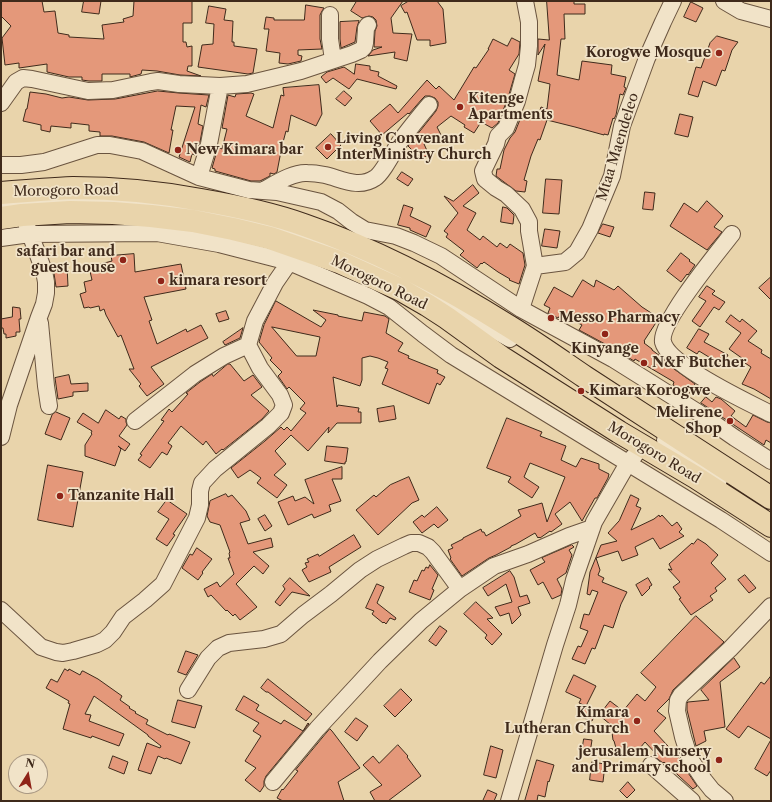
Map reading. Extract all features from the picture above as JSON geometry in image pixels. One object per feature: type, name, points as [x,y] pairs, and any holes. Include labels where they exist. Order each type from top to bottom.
[{"type":"highway","name":"Morogoro Road","points":[[18,211],[35,190],[71,188],[149,192],[225,204],[265,213],[302,224],[345,240],[423,276],[510,327],[771,498]]},
{"type":"highway","name":"Morogoro Road","points":[[1,218],[18,211],[113,213],[193,221],[270,238],[294,255],[346,265],[401,290],[427,304],[501,357],[643,447],[695,477],[771,526]]},
{"type":"street","points":[[521,309],[535,266],[529,231],[529,222],[522,209],[506,194],[485,179],[483,171],[496,144],[498,136],[506,128],[517,101],[527,65],[529,22],[526,1]]},
{"type":"street","name":"Mtaa Maendeleo","points":[[535,266],[565,262],[577,252],[590,229],[612,176],[622,126],[647,58],[674,1]]},
{"type":"street","points":[[724,1],[742,11],[771,19]]},
{"type":"street","points":[[330,15],[330,39],[333,60]]},
{"type":"street","points":[[1,103],[16,82],[23,78],[88,91],[113,90],[158,81],[179,84],[220,86],[247,84],[301,71],[361,50],[364,47],[365,32],[368,25]]},
{"type":"street","points":[[199,177],[209,144],[220,86]]},
{"type":"street","points":[[262,191],[294,175],[306,173],[324,175],[347,182],[358,183],[368,182],[376,178],[400,142],[429,105]]},
{"type":"street","points":[[1,165],[21,165],[44,162],[97,145],[110,145],[142,151],[199,177],[249,190],[290,194],[321,202],[365,230],[396,236],[441,256],[521,309],[614,360],[699,413],[771,461]]},
{"type":"street","name":"Morogoro Road","points":[[1,206],[18,211],[53,201],[98,201],[174,206],[257,222],[304,237],[384,269],[521,345],[654,431],[701,468],[771,513]]},
{"type":"street","points":[[1,238],[18,211]]},
{"type":"street","points":[[1,437],[9,405],[40,318],[45,298],[46,282],[44,271],[18,211]]},
{"type":"street","points":[[732,234],[682,299],[666,326],[663,335],[663,342],[668,352],[679,362],[709,382],[771,414]]},
{"type":"street","points":[[1,610],[41,647],[63,653],[97,644],[105,640],[113,632],[123,617],[163,584],[197,518],[202,483],[215,469],[268,426],[281,413],[284,404],[280,395],[260,368],[248,345],[255,321],[275,283],[294,255],[389,307],[451,355],[721,520],[771,553]]},
{"type":"street","points":[[40,318],[49,406]]},
{"type":"street","points":[[135,421],[195,374],[224,356],[248,345]]},
{"type":"street","points":[[509,801],[555,644],[568,605],[574,580],[594,522],[628,463],[643,447]]},
{"type":"street","points":[[273,782],[317,729],[380,661],[421,621],[460,589],[494,566],[592,528]]},
{"type":"street","points":[[188,690],[208,658],[218,648],[229,643],[264,639],[281,634],[360,570],[377,559],[411,543],[417,542],[428,547],[460,589]]},
{"type":"street","points":[[725,801],[712,790],[690,759],[677,711],[678,700],[681,695],[730,649],[771,606]]},
{"type":"street","points":[[651,765],[693,801],[712,790]]},
{"type":"building","points":[[1,1],[42,1],[44,12],[55,11],[58,33],[69,35],[69,37],[104,39],[102,25],[124,22],[123,19],[133,16],[134,1],[192,1],[192,23],[183,23],[183,42],[186,42],[187,47],[192,46],[192,66],[188,66],[187,71],[201,76],[142,70],[141,74],[130,77],[130,74],[102,74],[102,81],[89,81],[82,80],[82,77],[69,77],[47,72],[47,64],[19,68],[19,63],[5,65],[2,38],[11,26],[1,16]]},
{"type":"building","points":[[84,1],[101,1],[99,14],[82,12]]},
{"type":"building","points":[[357,1],[403,1],[391,18],[393,33],[412,34],[407,61],[394,58],[395,52],[368,56],[373,50],[382,47],[374,47],[375,31],[377,26],[376,20],[369,16],[362,18],[351,11]]},
{"type":"building","points":[[409,1],[437,1],[443,9],[446,43],[430,46],[430,40],[417,40],[407,12],[405,13],[401,6]]},
{"type":"building","points":[[547,1],[574,1],[574,4],[585,4],[585,14],[564,14],[565,39],[561,39],[557,75],[579,80],[582,61],[612,65],[611,74],[626,77],[624,87],[626,88],[623,95],[620,94],[616,115],[614,119],[613,118],[608,135],[547,120],[540,140],[538,139],[531,156],[524,180],[527,181],[525,192],[516,191],[496,176],[497,169],[500,169],[504,150],[515,132],[523,112],[536,118],[538,117],[541,107],[547,109],[550,84],[538,81],[545,44],[538,55],[538,39],[549,40]]},
{"type":"building","points":[[691,2],[703,8],[696,22],[684,17]]},
{"type":"building","points":[[306,5],[324,8],[320,15],[320,39],[322,49],[298,50],[298,55],[302,56],[301,61],[288,64],[279,63],[280,53],[266,51],[269,29],[264,29],[266,17],[274,18],[274,20],[304,20]]},
{"type":"building","points":[[209,6],[226,9],[224,20],[233,21],[232,42],[234,42],[234,46],[257,49],[253,73],[248,74],[198,67],[202,45],[213,44],[214,24],[206,23]]},
{"type":"building","points":[[359,21],[355,42],[341,48],[340,22]]},
{"type":"building","points":[[717,36],[738,42],[732,50],[725,71],[722,70],[716,86],[703,81],[698,97],[688,94],[696,67],[701,68],[710,43]]},
{"type":"building","points":[[512,38],[520,42],[519,54],[509,70],[515,74],[508,98],[498,123],[492,128],[481,122],[474,133],[451,116],[437,127],[441,135],[424,144],[429,155],[420,159],[415,149],[413,151],[408,146],[436,111],[438,102],[435,98],[425,96],[409,114],[408,113],[382,135],[370,121],[390,104],[398,113],[427,80],[436,89],[439,86],[454,100],[474,67],[476,68],[489,49],[493,39],[507,46]]},
{"type":"building","points":[[356,64],[370,66],[370,70],[379,72],[378,76],[397,86],[396,89],[357,79],[349,89],[333,78],[326,83],[321,77],[327,72],[344,67],[354,74]]},
{"type":"building","points":[[319,85],[322,114],[316,126],[291,115],[288,132],[286,131],[282,146],[277,172],[274,174],[270,173],[270,176],[260,181],[251,181],[215,171],[215,169],[212,168],[218,147],[222,149],[227,129],[222,128],[228,95],[235,97],[236,94],[254,94],[246,116],[273,128],[281,95],[284,96],[283,88]]},
{"type":"building","points":[[158,91],[209,95],[206,107],[201,105],[198,124],[203,126],[200,142],[195,155],[192,154],[190,162],[179,157],[195,107],[176,106],[171,130],[173,130],[169,153],[144,142],[112,136],[100,136],[100,132],[89,131],[89,125],[71,123],[71,128],[51,126],[50,132],[41,130],[41,125],[23,121],[30,92],[62,98],[69,97],[88,100],[115,99]]},
{"type":"building","points":[[344,91],[352,98],[345,106],[336,99]]},
{"type":"building","points":[[680,114],[693,117],[688,137],[675,134]]},
{"type":"building","points":[[331,134],[341,145],[327,159],[316,148]]},
{"type":"building","points":[[402,172],[413,179],[408,186],[397,179]]},
{"type":"building","points":[[546,179],[562,180],[559,214],[543,213]]},
{"type":"building","points":[[473,185],[479,193],[463,206],[476,213],[467,230],[480,240],[483,236],[497,247],[500,243],[507,248],[510,244],[523,253],[525,265],[519,284],[509,280],[510,279],[484,262],[477,268],[460,255],[464,251],[446,237],[448,234],[444,231],[458,213],[444,196],[453,201]]},
{"type":"building","points":[[645,192],[655,193],[653,210],[643,209]]},
{"type":"building","points":[[707,201],[723,216],[714,227],[722,232],[707,250],[670,226],[684,203],[697,212]]},
{"type":"building","points":[[404,205],[413,208],[410,216],[431,226],[426,237],[410,230],[410,228],[398,225]]},
{"type":"building","points":[[503,207],[507,208],[514,215],[513,224],[501,222]]},
{"type":"building","points":[[603,224],[614,227],[610,237],[598,233]]},
{"type":"building","points":[[545,229],[560,231],[557,248],[542,246]]},
{"type":"building","points":[[681,253],[695,265],[681,282],[667,271]]},
{"type":"building","points":[[134,254],[135,272],[181,264],[186,289],[144,297],[152,320],[149,321],[157,344],[186,329],[187,332],[201,325],[208,338],[151,367],[164,384],[147,396],[139,386],[141,384],[129,369],[134,369],[121,335],[118,337],[104,309],[100,311],[99,306],[84,308],[80,294],[86,292],[84,282],[92,280],[89,267],[112,261],[111,256]]},
{"type":"building","points":[[67,266],[68,286],[56,287],[53,267]]},
{"type":"building","points":[[771,277],[771,300],[759,288]]},
{"type":"building","points":[[583,280],[594,287],[596,280],[614,290],[618,286],[642,307],[659,318],[644,343],[674,369],[695,384],[688,395],[673,385],[674,382],[635,359],[634,361],[579,330],[582,325],[561,314],[558,318],[548,313],[550,308],[544,305],[554,287],[572,297]]},
{"type":"building","points":[[707,286],[715,291],[712,294],[725,302],[719,310],[714,307],[700,327],[692,321],[706,301],[699,297]]},
{"type":"building","points":[[276,301],[321,327],[326,320],[313,310],[362,321],[364,312],[385,316],[389,319],[386,333],[403,343],[398,351],[409,356],[408,358],[438,370],[437,373],[445,377],[440,385],[437,383],[429,404],[382,384],[388,369],[385,368],[388,362],[378,358],[370,356],[362,358],[362,380],[360,386],[333,377],[337,407],[338,405],[359,408],[358,412],[361,412],[361,423],[337,423],[328,433],[329,427],[308,451],[291,435],[275,451],[286,464],[274,475],[287,485],[277,498],[257,483],[261,478],[250,470],[238,478],[231,468],[281,427],[284,430],[287,427],[291,431],[306,413],[300,409],[305,403],[289,387],[287,389],[278,376],[282,372],[270,360],[272,358],[259,342],[264,325]],"holes":[[[272,327],[320,337],[316,356],[297,356]]]},
{"type":"building","points":[[13,307],[20,308],[20,332],[16,332],[16,336],[6,338],[3,328],[1,328],[1,319],[12,317]]},
{"type":"building","points":[[226,311],[229,319],[219,322],[216,314]]},
{"type":"building","points":[[731,315],[740,322],[742,319],[757,331],[748,341],[762,350],[761,353],[771,359],[771,399],[742,384],[751,367],[745,363],[746,361],[729,349],[741,333],[726,322]]},
{"type":"building","points":[[243,328],[240,338],[225,345],[223,342]]},
{"type":"building","points":[[699,329],[709,334],[704,342],[728,355],[722,365],[699,351],[697,354],[687,348]]},
{"type":"building","points":[[230,364],[244,381],[253,375],[262,387],[251,395],[269,411],[262,419],[216,454],[206,441],[203,445],[181,426],[168,443],[172,446],[167,455],[162,452],[150,468],[138,460],[142,455],[140,454],[164,421],[161,420],[169,409],[172,412],[188,394],[186,393],[212,374],[213,376]]},
{"type":"building","points":[[69,375],[71,384],[88,383],[88,391],[73,392],[73,396],[58,399],[55,378]]},
{"type":"building","points":[[706,397],[712,402],[716,397],[721,399],[735,411],[731,416],[746,427],[753,415],[771,423],[771,443],[766,440],[764,445],[701,403]]},
{"type":"building","points":[[394,406],[396,419],[379,422],[377,409]]},
{"type":"building","points":[[106,410],[119,419],[121,416],[126,419],[127,425],[119,436],[130,444],[125,451],[118,446],[121,449],[115,466],[85,456],[85,445],[92,434],[92,431],[77,422],[83,413],[98,423]]},
{"type":"building","points":[[56,412],[70,418],[61,440],[45,434],[52,415]]},
{"type":"building","points":[[507,418],[542,432],[540,436],[566,446],[561,460],[576,467],[581,458],[599,464],[599,469],[609,474],[608,478],[582,521],[570,502],[555,514],[562,524],[551,532],[550,531],[540,538],[538,538],[535,533],[489,558],[462,576],[450,559],[448,550],[453,548],[451,545],[481,529],[486,536],[521,516],[518,510],[542,503],[547,522],[565,477],[530,463],[524,477],[539,487],[532,498],[508,482],[511,477],[487,468]]},
{"type":"building","points":[[327,446],[348,448],[345,464],[325,461]]},
{"type":"building","name":"Tanzanite Hall","points":[[48,465],[83,472],[73,527],[38,520]]},
{"type":"building","points":[[342,467],[342,479],[332,479],[341,501],[329,505],[331,511],[314,518],[312,514],[288,525],[278,502],[293,496],[295,501],[305,497],[314,504],[305,480]]},
{"type":"building","points":[[409,477],[419,500],[412,503],[378,535],[356,510],[374,495],[376,497],[390,485]]},
{"type":"building","points":[[226,494],[228,497],[232,495],[246,511],[250,520],[240,523],[248,544],[271,538],[273,547],[253,552],[269,566],[263,574],[254,566],[236,584],[257,607],[240,620],[235,614],[233,616],[227,610],[226,611],[211,595],[208,597],[204,589],[217,582],[220,587],[234,574],[228,558],[230,558],[230,552],[220,525],[210,522],[207,516],[210,501]]},
{"type":"building","points":[[631,495],[639,499],[636,506],[641,508],[631,530],[659,515],[660,517],[662,515],[672,526],[677,522],[682,529],[679,532],[684,536],[660,549],[653,538],[635,547],[638,555],[622,561],[618,551],[596,558],[600,570],[598,575],[604,578],[602,582],[627,592],[621,604],[613,628],[604,625],[595,649],[592,648],[585,664],[572,659],[578,646],[581,647],[588,631],[580,628],[584,614],[589,615],[598,592],[592,590],[590,595],[587,594],[590,572],[601,545],[617,541],[608,533],[619,521]]},
{"type":"building","points":[[167,500],[187,514],[173,534],[175,535],[167,546],[156,539],[169,519],[158,512]]},
{"type":"building","points":[[437,507],[448,520],[438,528],[434,524],[422,533],[413,522],[422,515],[424,517]]},
{"type":"building","points":[[265,515],[272,526],[265,531],[258,519]]},
{"type":"building","points":[[354,535],[361,547],[329,567],[331,572],[309,582],[302,570],[307,567],[305,563],[309,562],[307,559],[318,554],[319,556]]},
{"type":"building","points":[[698,539],[718,555],[711,563],[726,579],[715,588],[717,591],[710,596],[713,600],[691,615],[679,599],[681,598],[673,587],[680,582],[668,569],[672,570],[669,564]]},
{"type":"building","points":[[572,545],[574,547],[569,550],[572,555],[566,573],[557,579],[562,589],[561,595],[552,599],[543,582],[538,585],[530,570],[545,562],[542,558]]},
{"type":"building","points":[[197,548],[212,559],[198,580],[182,568],[190,554],[192,555]]},
{"type":"building","points":[[430,565],[438,575],[432,589],[434,590],[430,600],[409,592],[414,580],[417,581],[422,570],[424,571],[426,567],[428,568]]},
{"type":"building","points":[[510,571],[514,577],[520,597],[527,595],[530,603],[518,607],[521,615],[512,624],[509,613],[500,616],[495,607],[512,602],[506,584],[488,596],[483,588]]},
{"type":"building","points":[[745,575],[756,588],[749,593],[738,580]]},
{"type":"building","points":[[290,578],[310,596],[292,592],[280,606],[275,602],[285,589],[283,586]]},
{"type":"building","points":[[648,578],[652,585],[642,596],[636,585]]},
{"type":"building","points":[[377,584],[384,587],[377,603],[396,618],[395,620],[390,618],[386,624],[372,614],[374,611],[366,608]]},
{"type":"building","points":[[476,602],[493,618],[487,619],[502,634],[492,645],[485,638],[487,635],[464,614]]},
{"type":"building","points":[[696,616],[724,642],[673,690],[669,699],[657,711],[666,718],[654,731],[680,759],[697,786],[693,789],[664,762],[663,763],[655,757],[657,755],[645,742],[635,751],[627,747],[625,749],[616,748],[613,740],[611,725],[599,715],[610,701],[623,711],[637,694],[645,701],[656,687],[641,673]]},
{"type":"building","points":[[440,626],[447,631],[436,646],[429,641]]},
{"type":"building","points":[[186,651],[198,655],[186,675],[178,672]]},
{"type":"building","points":[[734,658],[740,667],[720,682],[725,727],[704,731],[706,741],[696,746],[687,710],[687,703],[709,700],[701,690]]},
{"type":"building","points":[[65,669],[68,671],[69,669],[80,675],[83,671],[98,679],[122,696],[120,700],[136,712],[135,713],[148,720],[146,724],[168,735],[169,734],[190,742],[181,764],[158,756],[151,774],[138,770],[147,743],[160,748],[161,746],[94,696],[85,714],[91,715],[89,721],[124,734],[119,746],[92,736],[91,738],[63,729],[70,704],[68,703],[69,701],[46,688],[51,679],[57,682]]},
{"type":"building","points":[[574,675],[596,686],[586,706],[579,703],[581,699],[566,692]]},
{"type":"building","points":[[771,676],[771,739],[748,726],[739,738],[726,729],[761,682],[764,684]]},
{"type":"building","points":[[268,679],[312,714],[306,721],[261,688]]},
{"type":"building","points":[[401,689],[412,700],[395,717],[384,706]]},
{"type":"building","points":[[244,696],[259,705],[256,710],[281,724],[284,720],[303,731],[308,723],[309,724],[266,776],[264,786],[260,792],[245,780],[256,768],[245,761],[261,736],[253,731],[259,723],[236,710]]},
{"type":"building","points":[[178,700],[202,706],[195,728],[172,722]]},
{"type":"building","points":[[582,707],[596,712],[592,721],[578,716]]},
{"type":"building","points":[[356,718],[368,726],[357,741],[345,732]]},
{"type":"building","points":[[330,729],[360,768],[338,782],[344,801],[283,801],[277,798],[282,789],[283,790],[298,771],[296,770]]},
{"type":"building","points":[[584,739],[592,740],[590,753],[582,752]]},
{"type":"building","points":[[771,740],[771,770],[767,776],[755,769]]},
{"type":"building","points":[[398,745],[408,756],[407,757],[421,776],[388,801],[375,801],[370,792],[382,785],[363,765],[373,756],[379,763]]},
{"type":"building","points":[[491,746],[503,750],[496,778],[484,775]]},
{"type":"building","points":[[113,756],[128,762],[124,774],[109,768]]},
{"type":"building","points":[[537,760],[554,765],[549,782],[548,781],[545,797],[538,795],[537,801],[525,801]]},
{"type":"building","points":[[592,762],[605,764],[603,782],[590,780]]},
{"type":"building","points":[[628,782],[635,790],[627,798],[620,791]]},
{"type":"building","points":[[488,790],[497,794],[494,801],[483,801]]},
{"type":"place","name":"Korogwe Mosque","points":[[719,53]]},
{"type":"place","name":"Kitenge Apartments","points":[[460,107]]},
{"type":"place","name":"Living Convenant InterMinistry Church","points":[[328,147]]},
{"type":"place","name":"New Kimara bar","points":[[178,150]]},
{"type":"place","name":"safari bar and guest house","points":[[123,260]]},
{"type":"place","name":"kimara resort","points":[[161,281]]},
{"type":"place","name":"Messo Pharmacy","points":[[551,318]]},
{"type":"place","name":"Kinyange","points":[[605,334]]},
{"type":"place","name":"N&F Butcher","points":[[644,363]]},
{"type":"place","name":"Kimara Korogwe","points":[[581,391]]},
{"type":"place","name":"Melirene Shop","points":[[730,421]]},
{"type":"place","name":"Tanzanite Hall","points":[[60,496]]},
{"type":"place","name":"Kimara Lutheran Church","points":[[637,721]]},
{"type":"place","name":"jerusalem Nursery and Primary school","points":[[719,760]]}]
